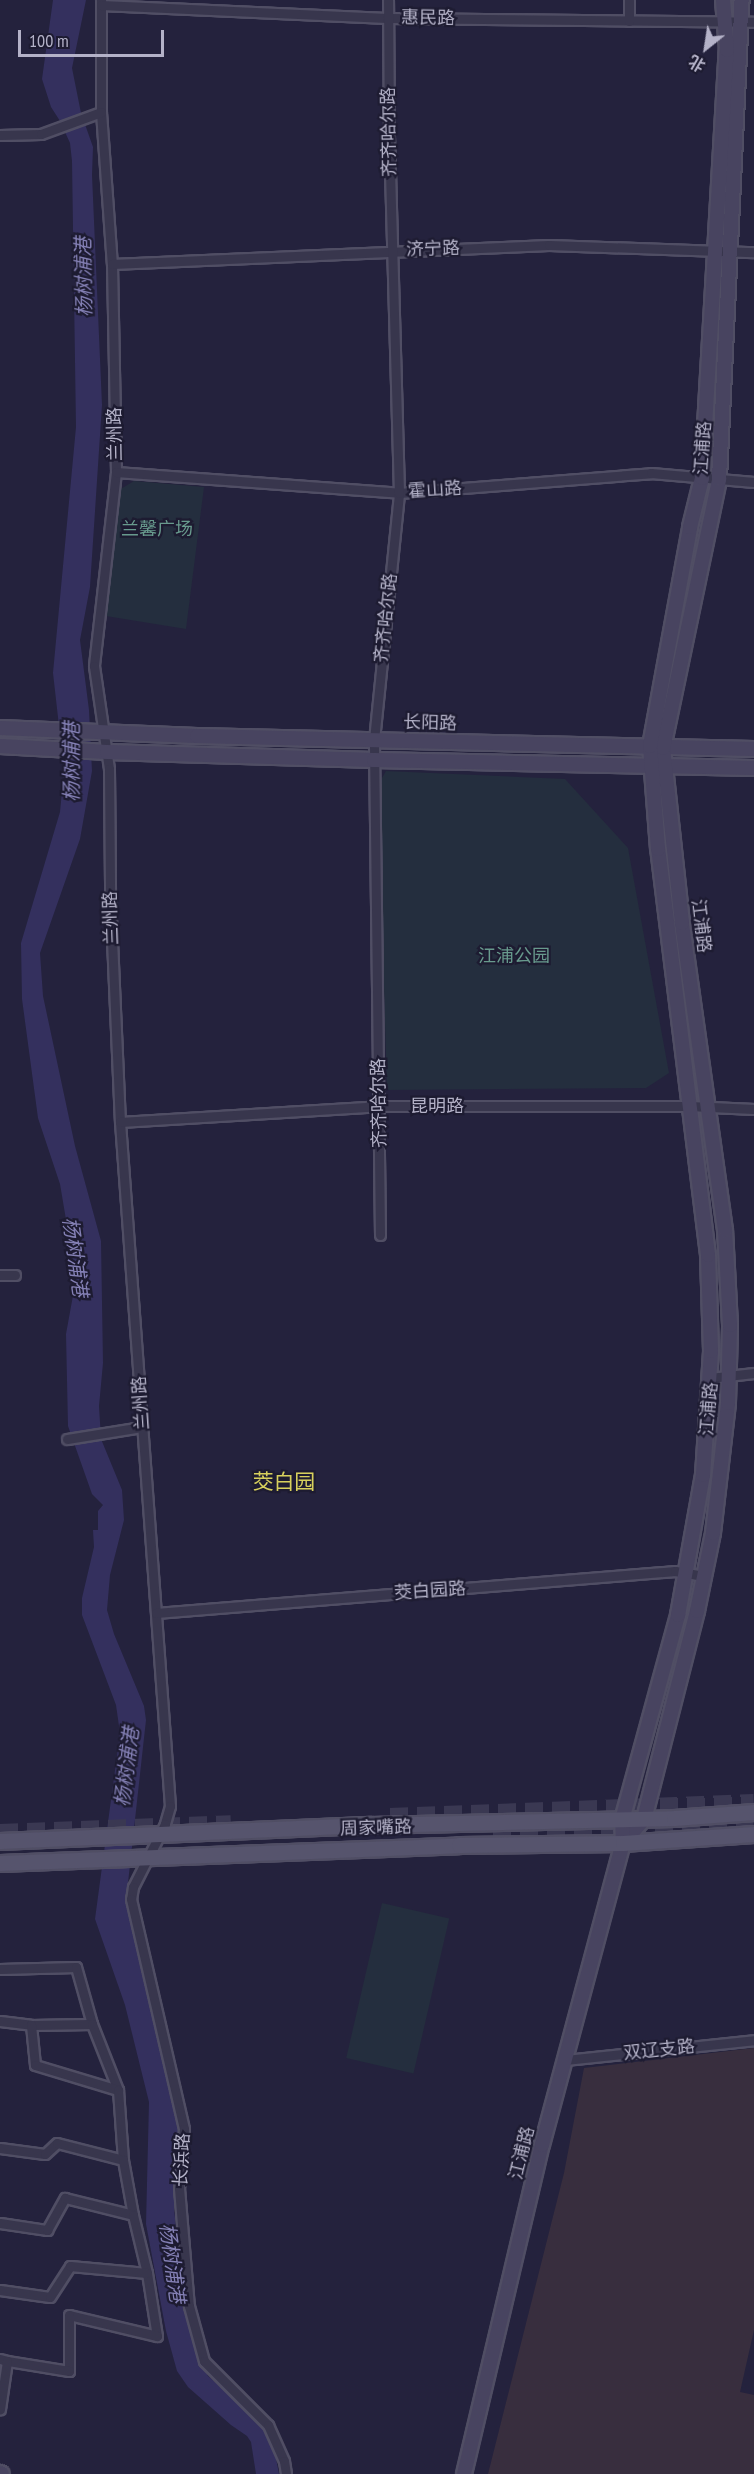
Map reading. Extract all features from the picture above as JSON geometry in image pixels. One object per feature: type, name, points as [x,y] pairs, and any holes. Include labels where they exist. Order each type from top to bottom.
[{"type":"main road","name":"江浦路","points":[[657,747],[719,479],[727,363],[722,250],[727,51],[723,0]]},
{"type":"main road","name":"江浦路","points":[[464,2474],[565,2060],[623,1843],[622,1820],[687,1572],[703,1475],[710,1378],[708,1255],[689,1106],[657,747],[690,527],[702,478],[722,250],[747,21],[742,0]]},
{"type":"main road","name":"长阳路","points":[[0,728],[105,733],[754,749]]},
{"type":"main road","points":[[0,746],[107,752],[374,760],[754,768]]},
{"type":"main road","name":"江浦路","points":[[623,1843],[644,1819],[704,1576],[720,1487],[730,1376],[730,1292],[726,1240],[657,766]]},
{"type":"main road","name":"周家嘴路","points":[[0,1841],[371,1825],[622,1820],[754,1812]]},
{"type":"main road","name":"周家嘴路","points":[[0,1863],[138,1860],[459,1845],[623,1843],[754,1834]]},
{"type":"street","name":"齐齐哈尔路","points":[[380,1235],[374,740],[399,493],[388,0]]},
{"type":"street","points":[[629,0],[629,21]]},
{"type":"street","name":"惠民路","points":[[101,2],[387,18],[747,21]]},
{"type":"street","name":"兰州路","points":[[101,2],[101,112],[112,264],[116,472],[94,666],[107,752],[110,894],[120,1122],[170,1806],[159,1834]]},
{"type":"street","points":[[0,135],[40,134],[101,112]]},
{"type":"street","name":"济宁路","points":[[112,264],[549,245],[754,252]]},
{"type":"street","name":"霍山路","points":[[116,472],[399,493],[651,473],[754,482]]},
{"type":"street","name":"昆明路","points":[[120,1122],[379,1106],[689,1106],[754,1109]]},
{"type":"street","points":[[0,1275],[15,1275]]},
{"type":"street","points":[[710,1378],[754,1373]]},
{"type":"street","points":[[67,1439],[142,1426]]},
{"type":"street","name":"茭白园路","points":[[156,1613],[675,1571],[704,1576]]},
{"type":"street","name":"长浜路","points":[[159,1834],[138,1860],[131,1899],[184,2129],[179,2188],[189,2306],[204,2361],[268,2425],[281,2453],[286,2474]]},
{"type":"street","points":[[0,1969],[76,1967],[92,2025],[118,2090],[123,2160],[147,2273],[157,2336],[69,2315],[69,2371],[4,2360],[0,2409]]},
{"type":"street","points":[[0,2021],[31,2025],[92,2025]]},
{"type":"street","points":[[31,2025],[35,2065],[118,2090]]},
{"type":"street","name":"双辽支路","points":[[565,2060],[754,2040]]},
{"type":"street","points":[[0,2148],[45,2154],[57,2143],[123,2160]]},
{"type":"street","points":[[0,2223],[46,2230],[64,2198],[133,2215]]},
{"type":"street","points":[[0,2290],[50,2297],[70,2266],[147,2273]]},
{"type":"shaded area","points":[[754,2048],[754,2330],[740,2392],[754,2395],[754,2474],[488,2474],[564,2173],[584,2068]]},
{"type":"green space","name":"兰馨广场","points":[[134,481],[204,487],[186,629],[106,616],[119,490]]},
{"type":"green space","name":"江浦公园","points":[[386,771],[565,779],[628,848],[669,1073],[646,1088],[387,1090],[378,785]]},
{"type":"green space","points":[[382,1903],[449,1919],[413,2073],[346,2058]]},
{"type":"water","name":"杨树浦港","points":[[53,0],[86,0],[72,68],[81,113],[93,147],[92,175],[102,405],[90,587],[80,640],[89,710],[92,771],[80,839],[40,953],[43,996],[75,1146],[101,1241],[103,1363],[99,1406],[101,1439],[122,1490],[124,1520],[110,1575],[107,1610],[114,1634],[144,1706],[146,1720],[127,1892],[136,1943],[173,2088],[179,2129],[174,2209],[183,2290],[193,2339],[201,2364],[208,2376],[244,2407],[263,2429],[275,2453],[279,2474],[256,2474],[251,2442],[247,2436],[188,2387],[177,2371],[166,2331],[146,2224],[149,2102],[125,2005],[95,1919],[120,1733],[116,1705],[82,1615],[82,1598],[94,1547],[93,1530],[98,1530],[98,1511],[103,1505],[92,1494],[68,1426],[66,1334],[76,1279],[60,1184],[38,1118],[22,999],[21,943],[60,812],[64,770],[53,673],[76,427],[72,161],[70,143],[51,107],[42,79]]},
{"type":"tunnel","points":[[390,1817],[754,1803]]},
{"type":"tunnel","points":[[0,1833],[231,1824]]},
{"type":"tunnel","points":[[493,1838],[754,1826]]},
{"type":"district","name":"茭白园","points":[[284,1482]]}]
